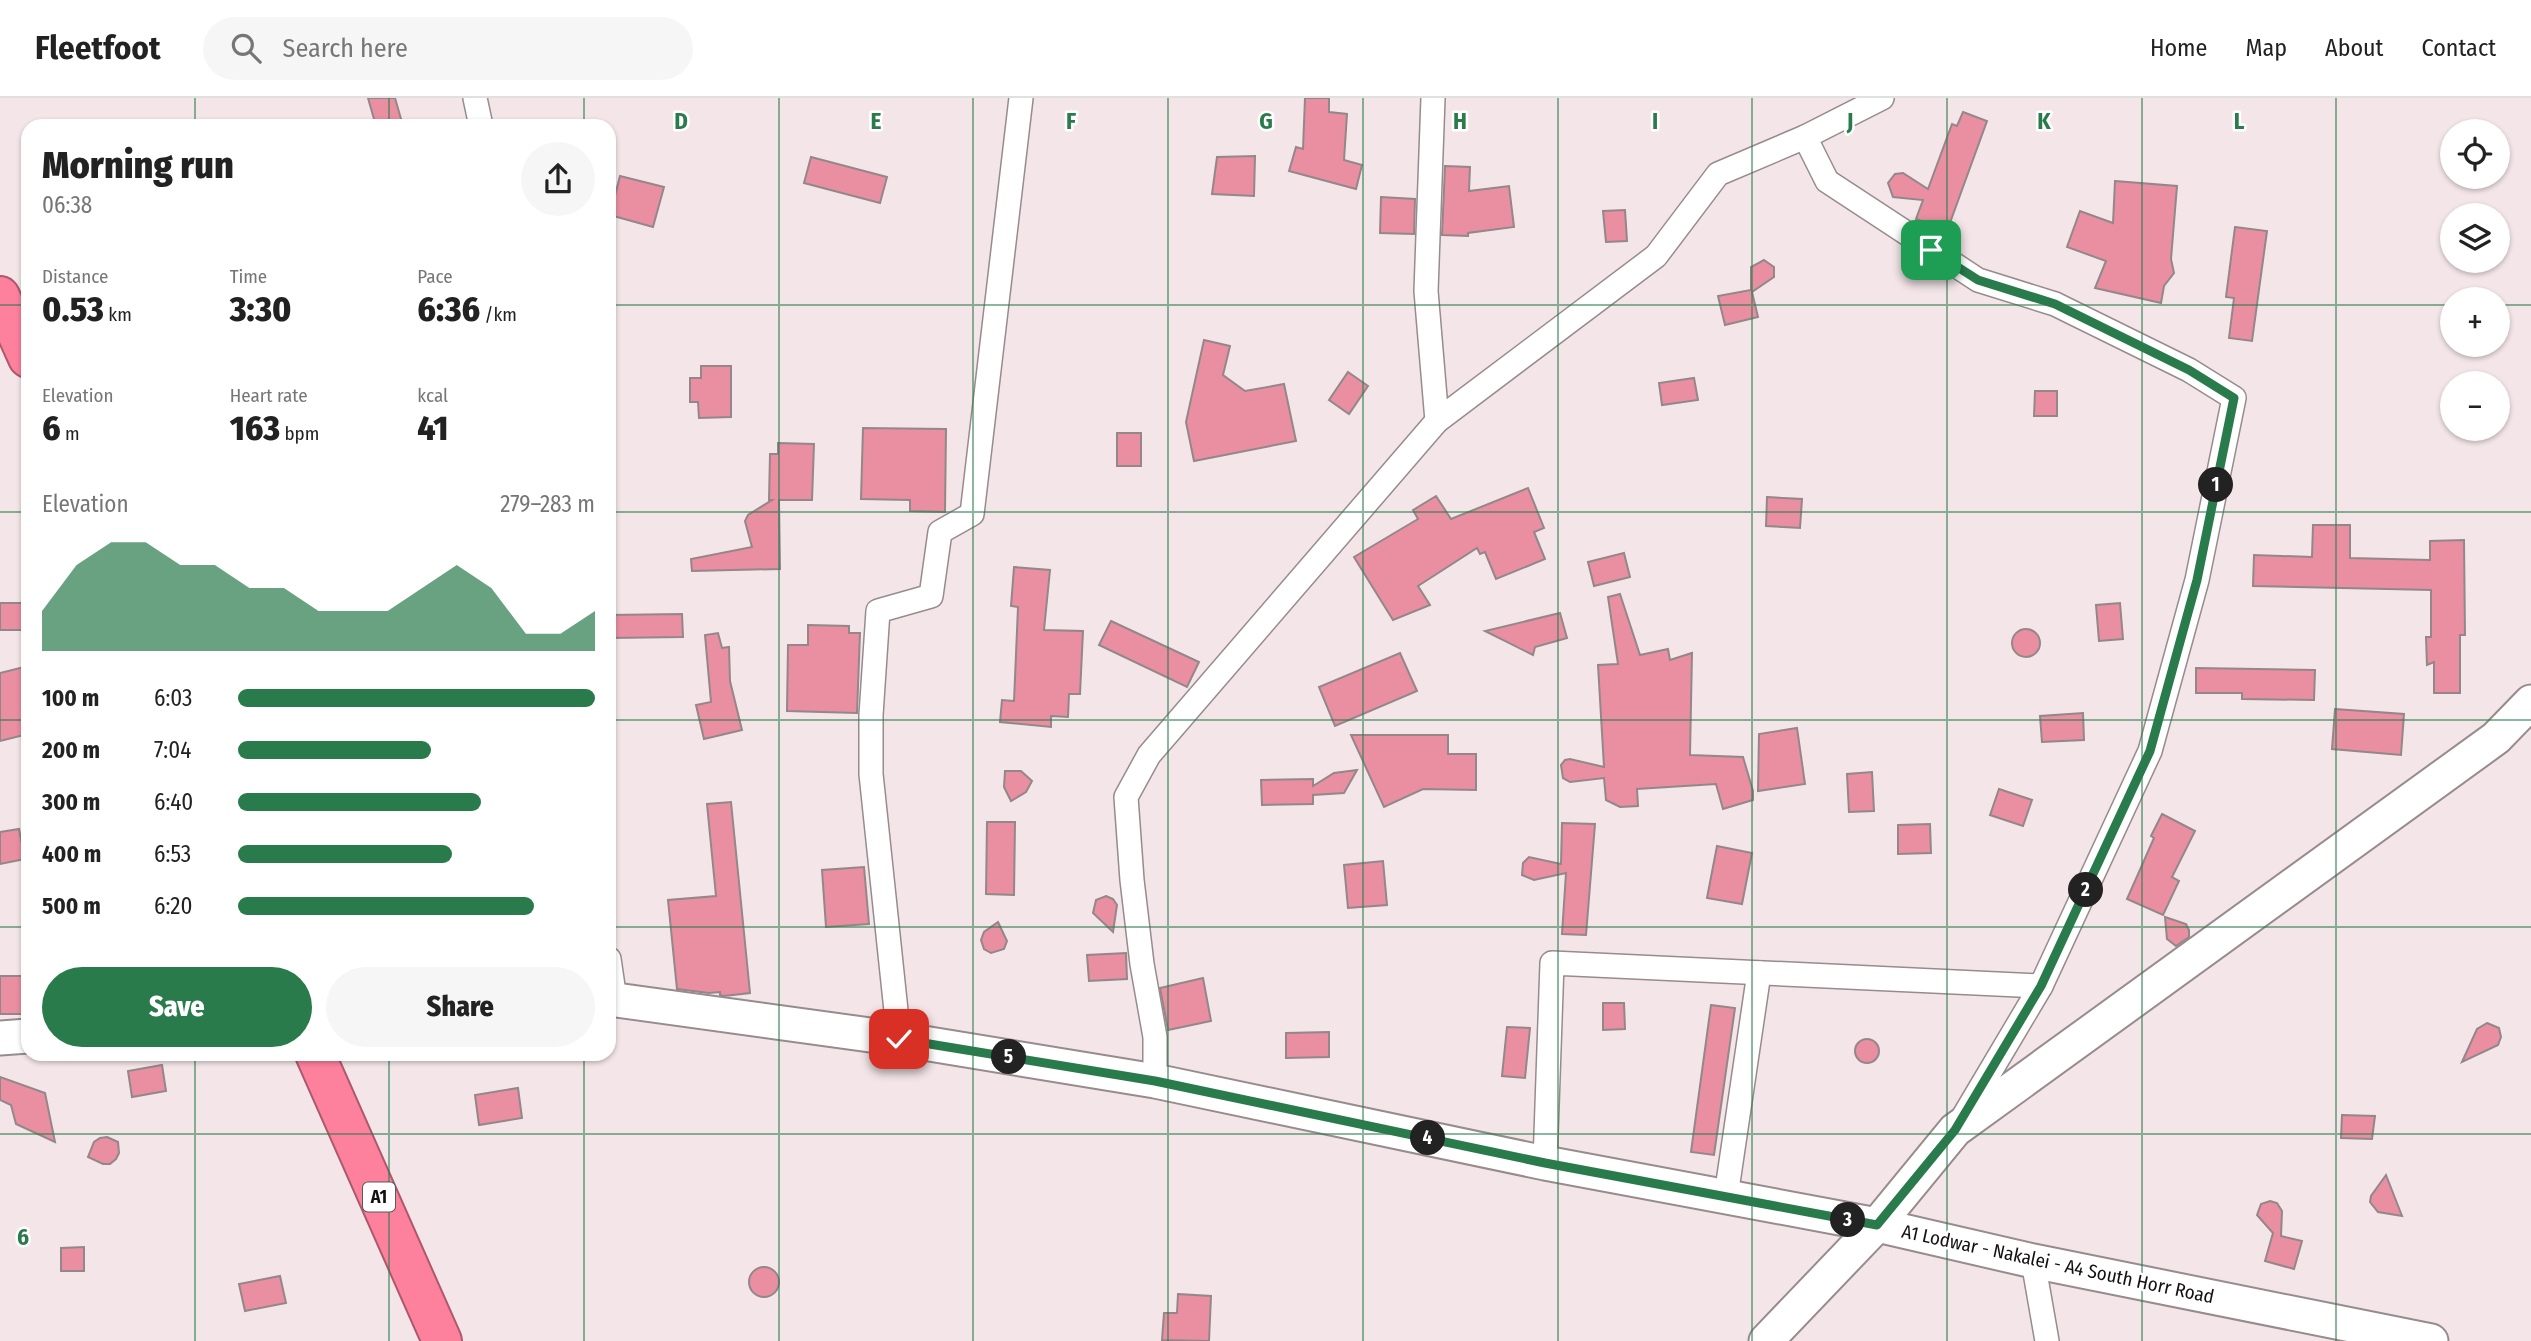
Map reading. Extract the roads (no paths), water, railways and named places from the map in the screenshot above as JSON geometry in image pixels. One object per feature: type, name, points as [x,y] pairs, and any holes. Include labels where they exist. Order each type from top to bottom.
[{"type":"highway","points":[[0,296],[21,342]]},
{"type":"highway","name":"A1","points":[[318,1061],[442,1341]]},
{"type":"main road","points":[[1766,1341],[1877,1225],[1955,1130],[2496,738],[2531,702]]},
{"type":"main road","name":"A1 Lodwar - Nakalei - A4 South Horr Road","points":[[616,1000],[899,1039],[1155,1081],[1545,1163],[1877,1225],[2033,1261],[2431,1341]]},
{"type":"main road","points":[[0,1038],[21,1036]]},
{"type":"street","points":[[475,98],[480,119]]},
{"type":"street","points":[[899,1039],[871,774],[871,715],[878,611],[931,596],[940,532],[972,514],[1021,98]]},
{"type":"street","points":[[1433,98],[1426,291],[1437,421]]},
{"type":"street","points":[[1155,1081],[1154,1037],[1133,892],[1126,797],[1149,755],[1437,421],[1656,256],[1718,174],[1805,137],[1882,98]]},
{"type":"street","points":[[1805,137],[1827,181],[1978,280],[2055,304],[2189,370],[2234,398],[2197,580],[2150,751],[2041,986],[1955,1130]]},
{"type":"street","points":[[1545,1163],[1552,963],[2041,986]]},
{"type":"street","points":[[1726,1196],[1759,973]]},
{"type":"street","points":[[2033,1261],[2047,1341]]}]
